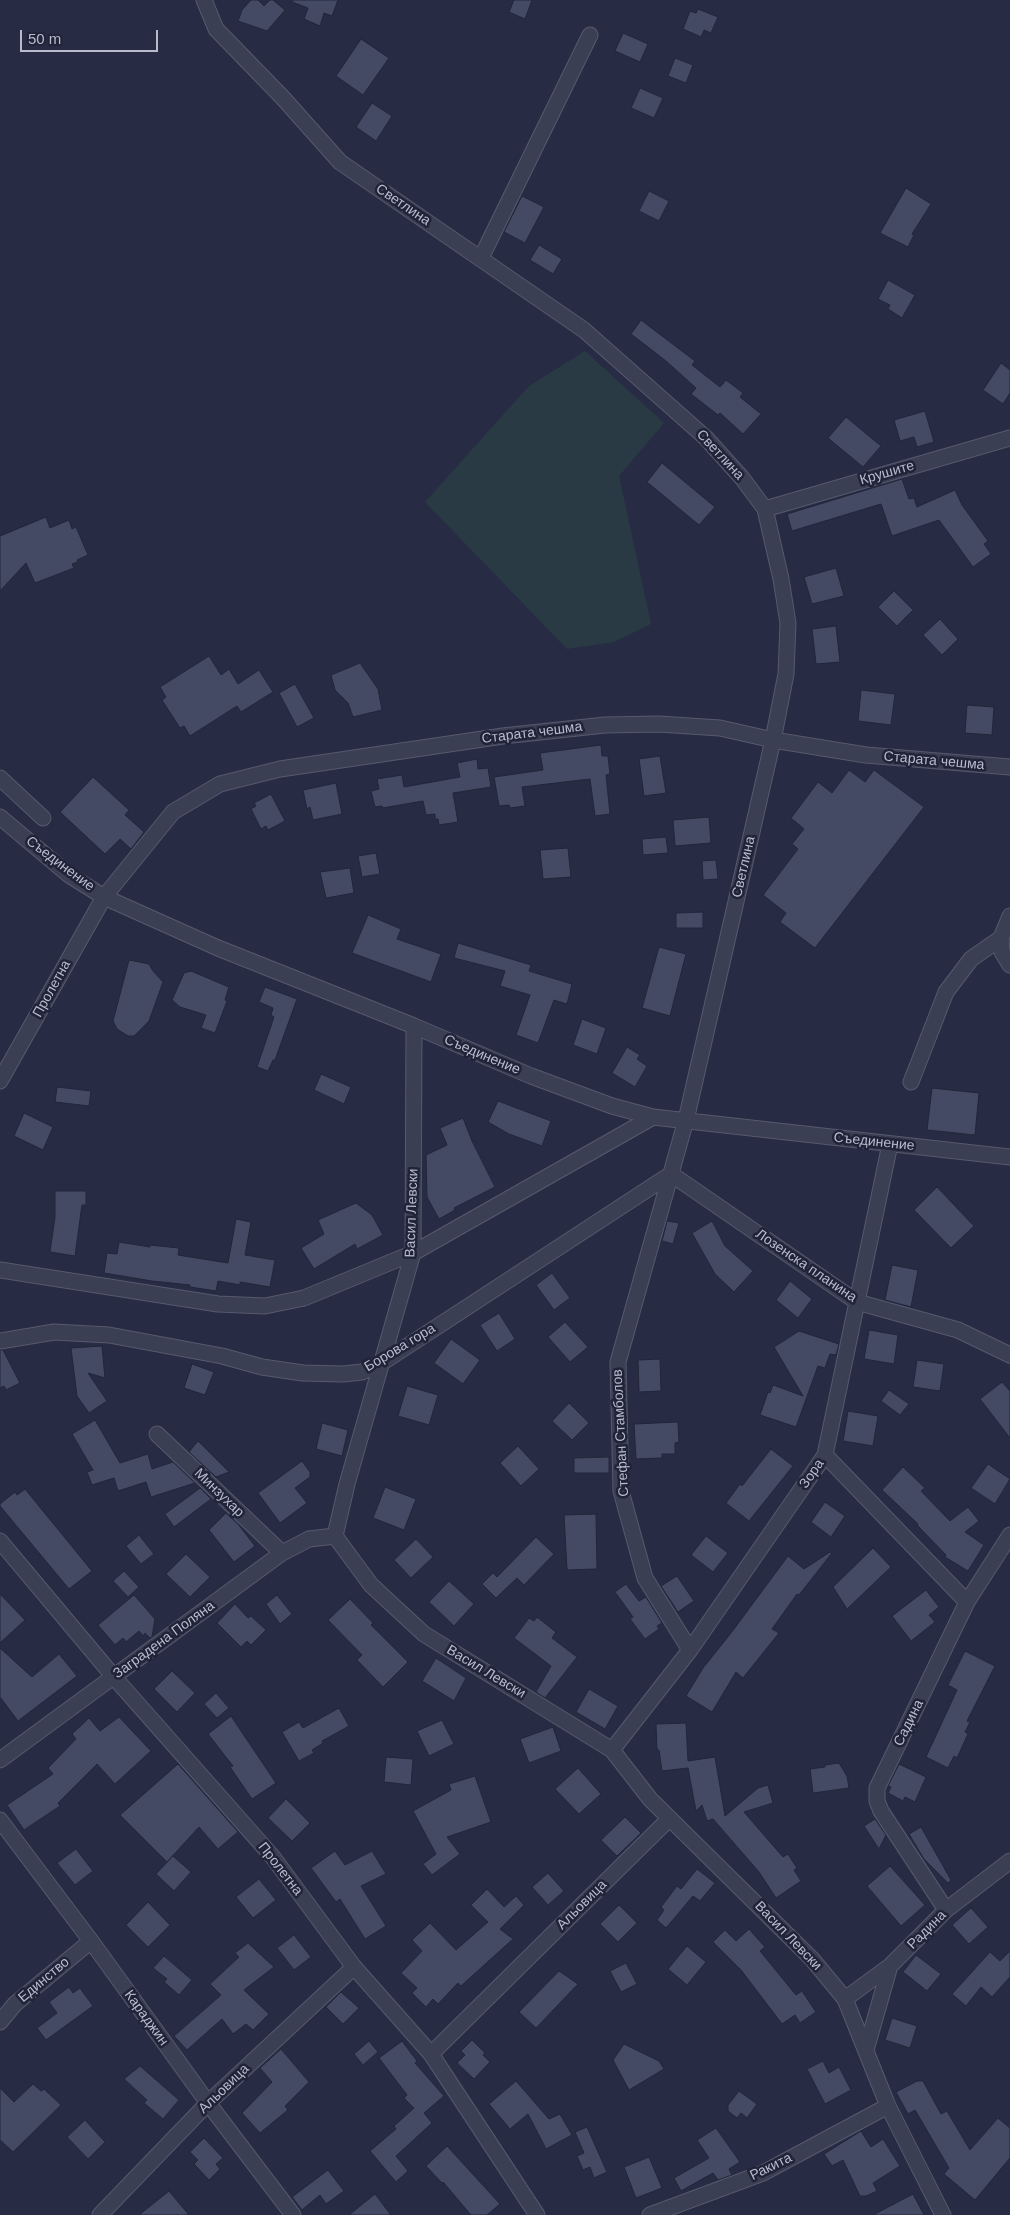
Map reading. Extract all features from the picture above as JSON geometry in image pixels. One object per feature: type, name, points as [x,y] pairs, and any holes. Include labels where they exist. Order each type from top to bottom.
[{"type":"street","name":"Светлина","points":[[204,0],[216,29],[340,162],[584,330],[706,438],[742,478],[765,508],[782,579],[788,623],[786,674],[773,740],[686,1120]]},
{"type":"street","points":[[480,258],[590,35]]},
{"type":"street","name":"Крушите","points":[[765,508],[1010,438]]},
{"type":"street","name":"Старата чешма","points":[[104,897],[172,812],[220,784],[280,769],[503,736],[605,725],[659,724],[720,728],[773,740],[866,755],[1010,766]]},
{"type":"street","points":[[0,778],[43,818]]},
{"type":"street","name":"Съединение","points":[[0,817],[69,875],[104,897],[218,948],[414,1026],[531,1076],[612,1106],[653,1117],[1010,1157]]},
{"type":"street","name":"Пролетна","points":[[0,1082],[104,897]]},
{"type":"street","points":[[1010,916],[1001,938],[1002,952],[1010,965]]},
{"type":"street","points":[[912,1082],[946,992],[971,959],[1001,938]]},
{"type":"street","name":"Васил Левски","points":[[414,1026],[413,1253],[380,1364],[347,1484],[335,1536],[371,1585],[424,1634],[612,1750],[650,1799],[812,1960],[845,2000],[888,2106],[943,2215]]},
{"type":"street","points":[[0,1270],[218,1304],[265,1306],[304,1298],[413,1253],[653,1117]]},
{"type":"street","name":"Стефан Стамболов","points":[[686,1120],[618,1362],[621,1491],[645,1578],[690,1650]]},
{"type":"street","name":"Зора","points":[[612,1750],[690,1650],[825,1455],[890,1144]]},
{"type":"street","name":"Лозенска планина","points":[[671,1174],[857,1302],[958,1330],[1010,1355]]},
{"type":"street","name":"Борова гора","points":[[0,1341],[54,1332],[109,1335],[222,1356],[262,1367],[303,1373],[343,1374],[362,1372],[380,1364],[671,1174]]},
{"type":"street","name":"Минзухар","points":[[157,1434],[282,1553]]},
{"type":"street","points":[[825,1455],[967,1602]]},
{"type":"street","name":"Садина","points":[[946,1910],[881,1811],[877,1802],[877,1788],[967,1602],[1010,1534]]},
{"type":"street","name":"Заградена Поляна","points":[[0,1760],[282,1553],[309,1539],[335,1536]]},
{"type":"street","name":"Пролетна","points":[[0,1541],[114,1677],[272,1856],[354,1967],[431,2054],[537,2215]]},
{"type":"street","name":"Альовица","points":[[431,2054],[670,1819]]},
{"type":"street","name":"Караджин","points":[[0,1820],[91,1941],[208,2103],[293,2215]]},
{"type":"street","name":"Радина","points":[[845,2000],[890,1966],[946,1910],[1010,1861]]},
{"type":"street","name":"Единство","points":[[0,2022],[15,2004],[91,1941]]},
{"type":"street","points":[[866,2050],[890,1966]]},
{"type":"street","name":"Альовица","points":[[100,2215],[208,2103],[354,1967]]},
{"type":"street","name":"Ракита","points":[[650,2215],[762,2173],[888,2106]]},
{"type":"shaded area","points":[[585,351],[664,423],[619,476],[651,624],[614,642],[567,649],[425,502],[529,386]]},
{"type":"building","points":[[251,0],[258,0],[264,6],[270,0],[273,0],[285,10],[267,31],[238,21],[242,10]]},
{"type":"building","points":[[293,0],[338,0],[332,16],[324,13],[320,26],[304,19],[308,8],[292,2]]},
{"type":"building","points":[[514,0],[532,0],[525,19],[509,12]]},
{"type":"building","points":[[698,9],[718,17],[711,33],[704,30],[701,37],[683,29],[690,11],[696,13]]},
{"type":"building","points":[[623,33],[648,44],[640,62],[615,51]]},
{"type":"building","points":[[361,39],[389,58],[363,95],[336,76]]},
{"type":"building","points":[[675,58],[693,65],[686,83],[668,76]]},
{"type":"building","points":[[640,88],[663,98],[654,118],[631,108]]},
{"type":"building","points":[[372,103],[392,116],[376,141],[356,127]]},
{"type":"building","points":[[906,188],[931,204],[912,234],[914,235],[908,247],[880,233]]},
{"type":"building","points":[[649,191],[669,201],[659,221],[639,211]]},
{"type":"building","points":[[522,196],[544,207],[525,243],[504,232]]},
{"type":"building","points":[[539,245],[562,259],[553,274],[530,260]]},
{"type":"building","points":[[888,280],[915,295],[902,318],[888,309],[890,305],[878,299]]},
{"type":"building","points":[[641,320],[695,361],[692,365],[720,387],[726,380],[743,393],[740,397],[761,414],[743,434],[720,413],[718,415],[691,394],[696,388],[666,361],[631,334]]},
{"type":"building","points":[[1001,363],[1010,370],[1010,393],[1003,404],[983,390]]},
{"type":"building","points":[[925,411],[934,442],[917,447],[914,437],[900,441],[894,420]]},
{"type":"building","points":[[846,417],[881,446],[863,467],[828,438]]},
{"type":"building","points":[[662,463],[715,507],[699,525],[647,482]]},
{"type":"building","points":[[902,479],[909,499],[914,498],[917,507],[955,490],[962,505],[988,541],[984,544],[991,554],[973,567],[939,520],[892,536],[881,504],[792,531],[787,514]]},
{"type":"building","points":[[46,517],[50,528],[69,520],[72,529],[76,527],[88,555],[72,564],[74,568],[35,583],[26,563],[0,591],[0,536]]},
{"type":"building","points":[[836,568],[844,596],[812,604],[804,577]]},
{"type":"building","points":[[894,591],[913,610],[897,626],[878,607]]},
{"type":"building","points":[[940,619],[958,639],[942,655],[923,635]]},
{"type":"building","points":[[836,626],[840,662],[816,664],[812,629]]},
{"type":"building","points":[[209,656],[221,675],[229,669],[238,684],[259,670],[273,692],[241,712],[237,706],[190,736],[184,726],[180,728],[162,700],[166,697],[160,687]]},
{"type":"building","points":[[360,663],[378,689],[382,710],[353,717],[348,703],[335,690],[331,675]]},
{"type":"building","points":[[295,684],[314,718],[297,727],[279,693]]},
{"type":"building","points":[[861,690],[895,694],[891,725],[858,721]]},
{"type":"building","points":[[967,705],[994,707],[992,735],[965,733]]},
{"type":"building","points":[[601,745],[602,756],[608,756],[610,774],[606,775],[610,814],[595,816],[590,779],[522,787],[525,806],[510,808],[509,805],[499,806],[494,777],[543,770],[540,753]]},
{"type":"building","points":[[660,756],[666,793],[644,796],[639,759]]},
{"type":"building","points":[[477,759],[478,769],[488,768],[491,787],[453,793],[458,822],[439,825],[438,819],[435,819],[435,814],[426,815],[423,801],[383,808],[382,806],[375,807],[371,791],[379,789],[377,779],[402,775],[404,787],[460,777],[457,763]]},
{"type":"building","points":[[849,770],[865,782],[874,770],[924,807],[815,948],[780,922],[786,913],[763,895],[798,849],[792,844],[804,829],[791,818],[818,782],[832,793]]},
{"type":"building","points":[[93,777],[129,810],[125,815],[144,832],[131,849],[120,839],[105,854],[60,812]]},
{"type":"building","points":[[336,783],[342,814],[313,820],[310,807],[307,809],[303,790]]},
{"type":"building","points":[[271,794],[285,821],[268,830],[266,826],[261,829],[251,809],[256,806],[254,803]]},
{"type":"building","points":[[709,817],[711,843],[675,846],[673,820]]},
{"type":"building","points":[[666,837],[668,853],[643,855],[642,839]]},
{"type":"building","points":[[568,848],[571,877],[543,879],[540,850]]},
{"type":"building","points":[[376,853],[380,874],[362,877],[358,856]]},
{"type":"building","points":[[716,860],[718,879],[703,880],[702,861]]},
{"type":"building","points":[[350,868],[354,893],[326,898],[320,872]]},
{"type":"building","points":[[703,912],[703,928],[676,928],[676,913]]},
{"type":"building","points":[[368,915],[401,929],[397,939],[441,954],[431,982],[352,953]]},
{"type":"building","points":[[458,943],[531,965],[529,971],[572,984],[567,1004],[554,1000],[538,1043],[516,1035],[530,995],[500,986],[505,971],[454,958]]},
{"type":"building","points":[[659,947],[686,954],[670,1016],[642,1008]]},
{"type":"building","points":[[129,960],[149,964],[163,982],[149,1021],[134,1036],[128,1036],[117,1029],[113,1021]]},
{"type":"building","points":[[191,971],[229,987],[225,1000],[227,1001],[215,1033],[201,1028],[206,1015],[180,1007],[172,1000],[184,973]]},
{"type":"building","points":[[265,987],[297,999],[275,1060],[273,1060],[268,1071],[257,1067],[274,1017],[271,1015],[273,1008],[259,1002]]},
{"type":"building","points":[[582,1019],[606,1028],[597,1054],[573,1045]]},
{"type":"building","points":[[627,1047],[640,1055],[637,1059],[647,1066],[635,1087],[612,1073]]},
{"type":"building","points":[[321,1074],[351,1087],[344,1104],[314,1090]]},
{"type":"building","points":[[57,1087],[91,1091],[89,1106],[55,1102]]},
{"type":"building","points":[[932,1088],[979,1093],[975,1135],[927,1130]]},
{"type":"building","points":[[498,1101],[551,1121],[542,1146],[509,1134],[488,1122]]},
{"type":"building","points":[[24,1113],[53,1127],[43,1150],[14,1136]]},
{"type":"building","points":[[463,1118],[472,1141],[495,1187],[454,1208],[455,1210],[439,1219],[427,1197],[426,1155],[447,1145],[440,1128]]},
{"type":"building","points":[[937,1187],[974,1226],[951,1248],[914,1210]]},
{"type":"building","points":[[55,1191],[86,1191],[86,1205],[82,1205],[75,1256],[50,1252],[55,1217]]},
{"type":"building","points":[[356,1203],[372,1215],[383,1235],[357,1249],[355,1244],[314,1269],[301,1248],[324,1234],[318,1220]]},
{"type":"building","points":[[236,1219],[251,1222],[245,1255],[275,1260],[270,1287],[240,1282],[240,1285],[218,1281],[216,1291],[190,1287],[190,1285],[104,1273],[107,1253],[117,1254],[119,1242],[150,1247],[150,1245],[179,1248],[178,1255],[228,1263]]},
{"type":"building","points":[[667,1221],[679,1223],[673,1244],[662,1241]]},
{"type":"building","points":[[712,1221],[725,1246],[753,1271],[734,1292],[715,1274],[692,1233]]},
{"type":"building","points":[[892,1265],[918,1270],[911,1307],[885,1300]]},
{"type":"building","points":[[552,1273],[570,1298],[554,1310],[536,1285]]},
{"type":"building","points":[[790,1281],[812,1299],[798,1318],[776,1300]]},
{"type":"building","points":[[499,1313],[515,1339],[497,1351],[480,1325]]},
{"type":"building","points":[[565,1322],[588,1347],[570,1362],[548,1337]]},
{"type":"building","points":[[869,1330],[898,1335],[894,1364],[864,1359]]},
{"type":"building","points":[[799,1331],[839,1344],[836,1355],[830,1354],[825,1368],[818,1366],[796,1427],[760,1415],[768,1392],[770,1393],[773,1385],[803,1396],[774,1347]]},
{"type":"building","points":[[451,1339],[480,1360],[463,1384],[434,1363]]},
{"type":"building","points":[[102,1346],[105,1378],[88,1373],[107,1401],[89,1413],[77,1396],[71,1348]]},
{"type":"building","points":[[0,1350],[3,1350],[20,1383],[6,1390],[4,1386],[0,1388]]},
{"type":"building","points":[[660,1359],[661,1391],[639,1392],[638,1360]]},
{"type":"building","points":[[917,1360],[944,1364],[940,1391],[913,1387]]},
{"type":"building","points":[[192,1364],[214,1372],[205,1395],[184,1388]]},
{"type":"building","points":[[1002,1382],[1010,1391],[1010,1438],[980,1399]]},
{"type":"building","points":[[407,1386],[438,1395],[429,1425],[398,1416]]},
{"type":"building","points":[[889,1390],[909,1404],[900,1415],[881,1401]]},
{"type":"building","points":[[569,1403],[589,1423],[572,1440],[552,1421]]},
{"type":"building","points":[[848,1411],[878,1416],[873,1446],[843,1441]]},
{"type":"building","points":[[95,1420],[120,1463],[148,1454],[152,1469],[173,1462],[195,1483],[151,1497],[146,1482],[118,1491],[114,1478],[92,1485],[87,1472],[93,1470],[72,1434]]},
{"type":"building","points":[[678,1422],[679,1442],[675,1443],[675,1454],[662,1454],[662,1458],[636,1459],[634,1424]]},
{"type":"building","points":[[322,1423],[348,1430],[342,1456],[316,1449]]},
{"type":"building","points":[[198,1441],[229,1472],[216,1477],[189,1452]]},
{"type":"building","points":[[518,1446],[539,1469],[521,1486],[500,1463]]},
{"type":"building","points":[[771,1449],[793,1466],[749,1521],[726,1503]]},
{"type":"building","points":[[609,1457],[609,1473],[574,1473],[574,1458]]},
{"type":"building","points":[[302,1461],[310,1472],[310,1477],[295,1488],[307,1503],[280,1523],[258,1493]]},
{"type":"building","points":[[988,1464],[1010,1479],[995,1504],[971,1488]]},
{"type":"building","points":[[903,1467],[925,1488],[921,1491],[950,1521],[968,1507],[979,1521],[965,1532],[984,1545],[968,1571],[945,1557],[946,1555],[918,1524],[882,1490]]},
{"type":"building","points":[[385,1487],[416,1499],[404,1530],[373,1518]]},
{"type":"building","points":[[200,1488],[211,1499],[174,1527],[165,1514]]},
{"type":"building","points":[[25,1489],[92,1571],[69,1589],[0,1506],[15,1492],[17,1495]]},
{"type":"building","points":[[825,1502],[845,1516],[831,1537],[811,1522]]},
{"type":"building","points":[[226,1513],[238,1524],[255,1546],[234,1562],[209,1530]]},
{"type":"building","points":[[596,1514],[597,1569],[567,1570],[564,1515]]},
{"type":"building","points":[[139,1535],[154,1554],[141,1564],[126,1546]]},
{"type":"building","points":[[706,1536],[728,1553],[713,1572],[691,1555]]},
{"type":"building","points":[[536,1537],[554,1554],[524,1585],[517,1578],[496,1598],[482,1584],[493,1573],[497,1577]]},
{"type":"building","points":[[416,1539],[433,1557],[411,1578],[394,1560]]},
{"type":"building","points":[[873,1548],[891,1567],[847,1609],[833,1587]]},
{"type":"building","points":[[830,1552],[832,1553],[799,1595],[797,1594],[772,1629],[779,1633],[743,1678],[736,1672],[712,1712],[686,1696],[703,1668],[788,1556],[804,1569]]},
{"type":"building","points":[[186,1554],[210,1577],[190,1597],[166,1574]]},
{"type":"building","points":[[124,1571],[139,1587],[128,1597],[113,1581]]},
{"type":"building","points":[[677,1576],[694,1601],[678,1612],[661,1586]]},
{"type":"building","points":[[449,1581],[474,1604],[454,1626],[429,1602]]},
{"type":"building","points":[[626,1584],[639,1601],[646,1597],[662,1623],[657,1626],[659,1629],[645,1639],[630,1619],[633,1617],[615,1592]]},
{"type":"building","points":[[926,1590],[939,1607],[929,1615],[935,1622],[911,1641],[892,1616]]},
{"type":"building","points":[[0,1594],[25,1620],[0,1643]]},
{"type":"building","points":[[134,1595],[155,1619],[152,1637],[150,1638],[145,1633],[143,1636],[139,1631],[126,1642],[123,1638],[115,1645],[98,1625]]},
{"type":"building","points":[[277,1595],[292,1614],[280,1624],[266,1604]]},
{"type":"building","points":[[350,1599],[373,1623],[371,1625],[408,1662],[383,1687],[357,1660],[362,1655],[328,1620]]},
{"type":"building","points":[[235,1604],[248,1618],[251,1616],[266,1630],[251,1645],[247,1641],[241,1647],[217,1623]]},
{"type":"building","points":[[537,1617],[556,1632],[552,1638],[577,1657],[545,1698],[536,1692],[551,1666],[514,1638],[529,1618],[534,1621]]},
{"type":"building","points":[[0,1648],[32,1677],[59,1654],[77,1676],[18,1721],[0,1697]]},
{"type":"building","points":[[965,1651],[995,1666],[967,1721],[970,1722],[965,1732],[968,1734],[957,1758],[954,1756],[948,1768],[926,1757],[957,1690],[948,1685]]},
{"type":"building","points":[[436,1658],[466,1678],[454,1701],[422,1681]]},
{"type":"building","points":[[172,1671],[195,1693],[177,1712],[154,1689]]},
{"type":"building","points":[[589,1689],[618,1706],[605,1729],[576,1712]]},
{"type":"building","points":[[216,1693],[229,1708],[217,1718],[204,1704]]},
{"type":"building","points":[[339,1708],[349,1726],[322,1741],[323,1743],[312,1750],[314,1753],[299,1761],[282,1732],[299,1722],[303,1728]]},
{"type":"building","points":[[231,1716],[276,1783],[252,1799],[230,1767],[233,1766],[208,1734]]},
{"type":"building","points":[[119,1717],[151,1751],[115,1784],[97,1764],[58,1803],[60,1806],[24,1830],[7,1805],[53,1774],[48,1768],[76,1739],[72,1734],[89,1718],[100,1731]]},
{"type":"building","points":[[442,1720],[454,1744],[429,1756],[417,1731]]},
{"type":"building","points":[[686,1723],[688,1761],[715,1757],[725,1816],[758,1788],[768,1785],[773,1803],[744,1812],[783,1857],[788,1854],[797,1868],[794,1870],[801,1881],[776,1898],[759,1872],[713,1819],[707,1821],[702,1805],[696,1811],[688,1768],[662,1771],[659,1750],[657,1750],[656,1724]]},
{"type":"building","points":[[553,1727],[561,1751],[529,1763],[520,1739]]},
{"type":"building","points":[[386,1757],[413,1759],[411,1785],[384,1782]]},
{"type":"building","points":[[839,1763],[847,1776],[849,1788],[813,1793],[810,1769]]},
{"type":"building","points":[[178,1764],[238,1832],[218,1849],[199,1827],[167,1862],[120,1815]]},
{"type":"building","points":[[899,1764],[926,1777],[915,1802],[905,1797],[903,1801],[888,1793],[891,1787],[888,1786]]},
{"type":"building","points":[[578,1768],[601,1794],[579,1814],[555,1789]]},
{"type":"building","points":[[475,1776],[491,1822],[447,1837],[460,1854],[432,1875],[423,1864],[436,1854],[413,1811],[451,1790],[449,1784]]},
{"type":"building","points":[[286,1799],[310,1823],[292,1841],[268,1818]]},
{"type":"building","points":[[625,1817],[641,1833],[617,1856],[601,1840]]},
{"type":"building","points":[[875,1819],[886,1835],[879,1849],[864,1826]]},
{"type":"building","points":[[921,1827],[951,1880],[948,1883],[924,1859],[909,1834]]},
{"type":"building","points":[[76,1849],[93,1871],[75,1885],[57,1863]]},
{"type":"building","points":[[335,1851],[345,1865],[372,1851],[386,1874],[361,1886],[386,1926],[365,1939],[340,1899],[336,1902],[311,1868]]},
{"type":"building","points":[[173,1856],[191,1872],[174,1891],[156,1874]]},
{"type":"building","points":[[890,1866],[925,1905],[901,1926],[867,1886]]},
{"type":"building","points":[[697,1869],[715,1883],[700,1901],[693,1896],[666,1928],[657,1920],[664,1910],[661,1907],[677,1886],[681,1889]]},
{"type":"building","points":[[548,1873],[564,1891],[548,1905],[532,1887]]},
{"type":"building","points":[[259,1879],[276,1900],[253,1918],[236,1897]]},
{"type":"building","points":[[487,1889],[504,1907],[516,1896],[524,1905],[500,1929],[513,1939],[461,1986],[458,1983],[438,2004],[433,1999],[426,2007],[412,1993],[417,1988],[401,1973],[422,1951],[412,1940],[430,1923],[456,1950],[488,1922],[471,1905]]},
{"type":"building","points":[[148,1902],[170,1925],[148,1947],[126,1925]]},
{"type":"building","points":[[619,1905],[637,1923],[618,1942],[600,1924]]},
{"type":"building","points":[[971,1908],[988,1927],[969,1944],[952,1925]]},
{"type":"building","points":[[749,1929],[765,1947],[760,1951],[796,1995],[802,1991],[816,2012],[800,2023],[795,2015],[782,2024],[741,1970],[713,1942],[725,1930],[736,1941]]},
{"type":"building","points":[[294,1935],[311,1957],[294,1970],[277,1948]]},
{"type":"building","points":[[248,1943],[274,1967],[244,1990],[269,2014],[253,2030],[246,2024],[233,2034],[222,2019],[187,2050],[174,2036],[221,1995],[210,1984],[239,1957],[235,1953]]},
{"type":"building","points":[[687,1946],[706,1962],[687,1985],[668,1969]]},
{"type":"building","points":[[1010,1951],[1010,1977],[992,1997],[981,1987],[966,2006],[952,1994],[990,1952],[1000,1961]]},
{"type":"building","points":[[916,1955],[941,1974],[927,1991],[903,1972]]},
{"type":"building","points":[[164,1956],[192,1980],[179,1995],[164,1982],[167,1979],[153,1968]]},
{"type":"building","points":[[626,1963],[637,1984],[621,1992],[610,1971]]},
{"type":"building","points":[[559,1971],[578,1984],[536,2028],[519,2012]]},
{"type":"building","points":[[69,1987],[73,1993],[80,1988],[93,2006],[46,2040],[37,2028],[57,2013],[49,2002]]},
{"type":"building","points":[[341,1992],[359,2008],[343,2024],[326,2007]]},
{"type":"building","points":[[892,2018],[917,2026],[910,2048],[885,2040]]},
{"type":"building","points":[[472,2040],[485,2053],[483,2055],[490,2062],[474,2079],[457,2063],[465,2055],[461,2051]]},
{"type":"building","points":[[369,2041],[378,2052],[363,2065],[354,2054]]},
{"type":"building","points":[[402,2041],[417,2061],[415,2063],[444,2096],[424,2113],[432,2123],[396,2156],[408,2171],[396,2182],[370,2151],[396,2129],[394,2126],[414,2108],[404,2098],[407,2095],[379,2058]]},
{"type":"building","points":[[624,2044],[659,2061],[664,2069],[629,2090],[613,2060]]},
{"type":"building","points":[[281,2049],[309,2082],[285,2106],[288,2110],[260,2133],[242,2113],[272,2082],[260,2068]]},
{"type":"building","points":[[823,2061],[829,2073],[839,2067],[851,2090],[825,2104],[807,2069]]},
{"type":"building","points":[[140,2066],[179,2100],[163,2119],[144,2103],[147,2100],[124,2079]]},
{"type":"building","points":[[516,2081],[549,2119],[560,2114],[572,2135],[546,2149],[528,2114],[510,2129],[489,2104]]},
{"type":"building","points":[[917,2081],[923,2081],[941,2114],[947,2111],[970,2150],[998,2118],[1010,2128],[1010,2158],[975,2200],[944,2174],[949,2168],[915,2110],[908,2114],[896,2092]]},
{"type":"building","points":[[33,2084],[41,2091],[44,2089],[61,2105],[13,2152],[0,2140],[0,2088],[14,2102]]},
{"type":"building","points":[[739,2091],[757,2104],[747,2118],[741,2113],[737,2118],[728,2111],[728,2105]]},
{"type":"building","points":[[85,2120],[105,2142],[88,2159],[67,2137]]},
{"type":"building","points":[[587,2127],[607,2172],[594,2178],[590,2167],[583,2170],[577,2156],[584,2153],[575,2132]]},
{"type":"building","points":[[716,2128],[740,2162],[729,2169],[732,2175],[718,2180],[713,2173],[681,2191],[674,2178],[709,2158],[697,2140]]},
{"type":"building","points":[[861,2131],[871,2147],[883,2139],[900,2166],[873,2183],[877,2191],[866,2196],[860,2196],[843,2160],[832,2166],[824,2154]]},
{"type":"building","points":[[204,2138],[223,2158],[216,2164],[220,2169],[209,2180],[194,2164],[198,2160],[190,2152]]},
{"type":"building","points":[[447,2146],[500,2204],[487,2215],[471,2215],[443,2182],[426,2166]]},
{"type":"building","points":[[649,2157],[662,2188],[636,2198],[624,2167]]},
{"type":"building","points":[[328,2170],[344,2191],[326,2204],[320,2195],[302,2210],[292,2197]]},
{"type":"building","points":[[169,2191],[189,2215],[139,2215]]},
{"type":"building","points":[[375,2194],[391,2215],[349,2215]]},
{"type":"building","points":[[913,2194],[924,2215],[873,2215]]}]
